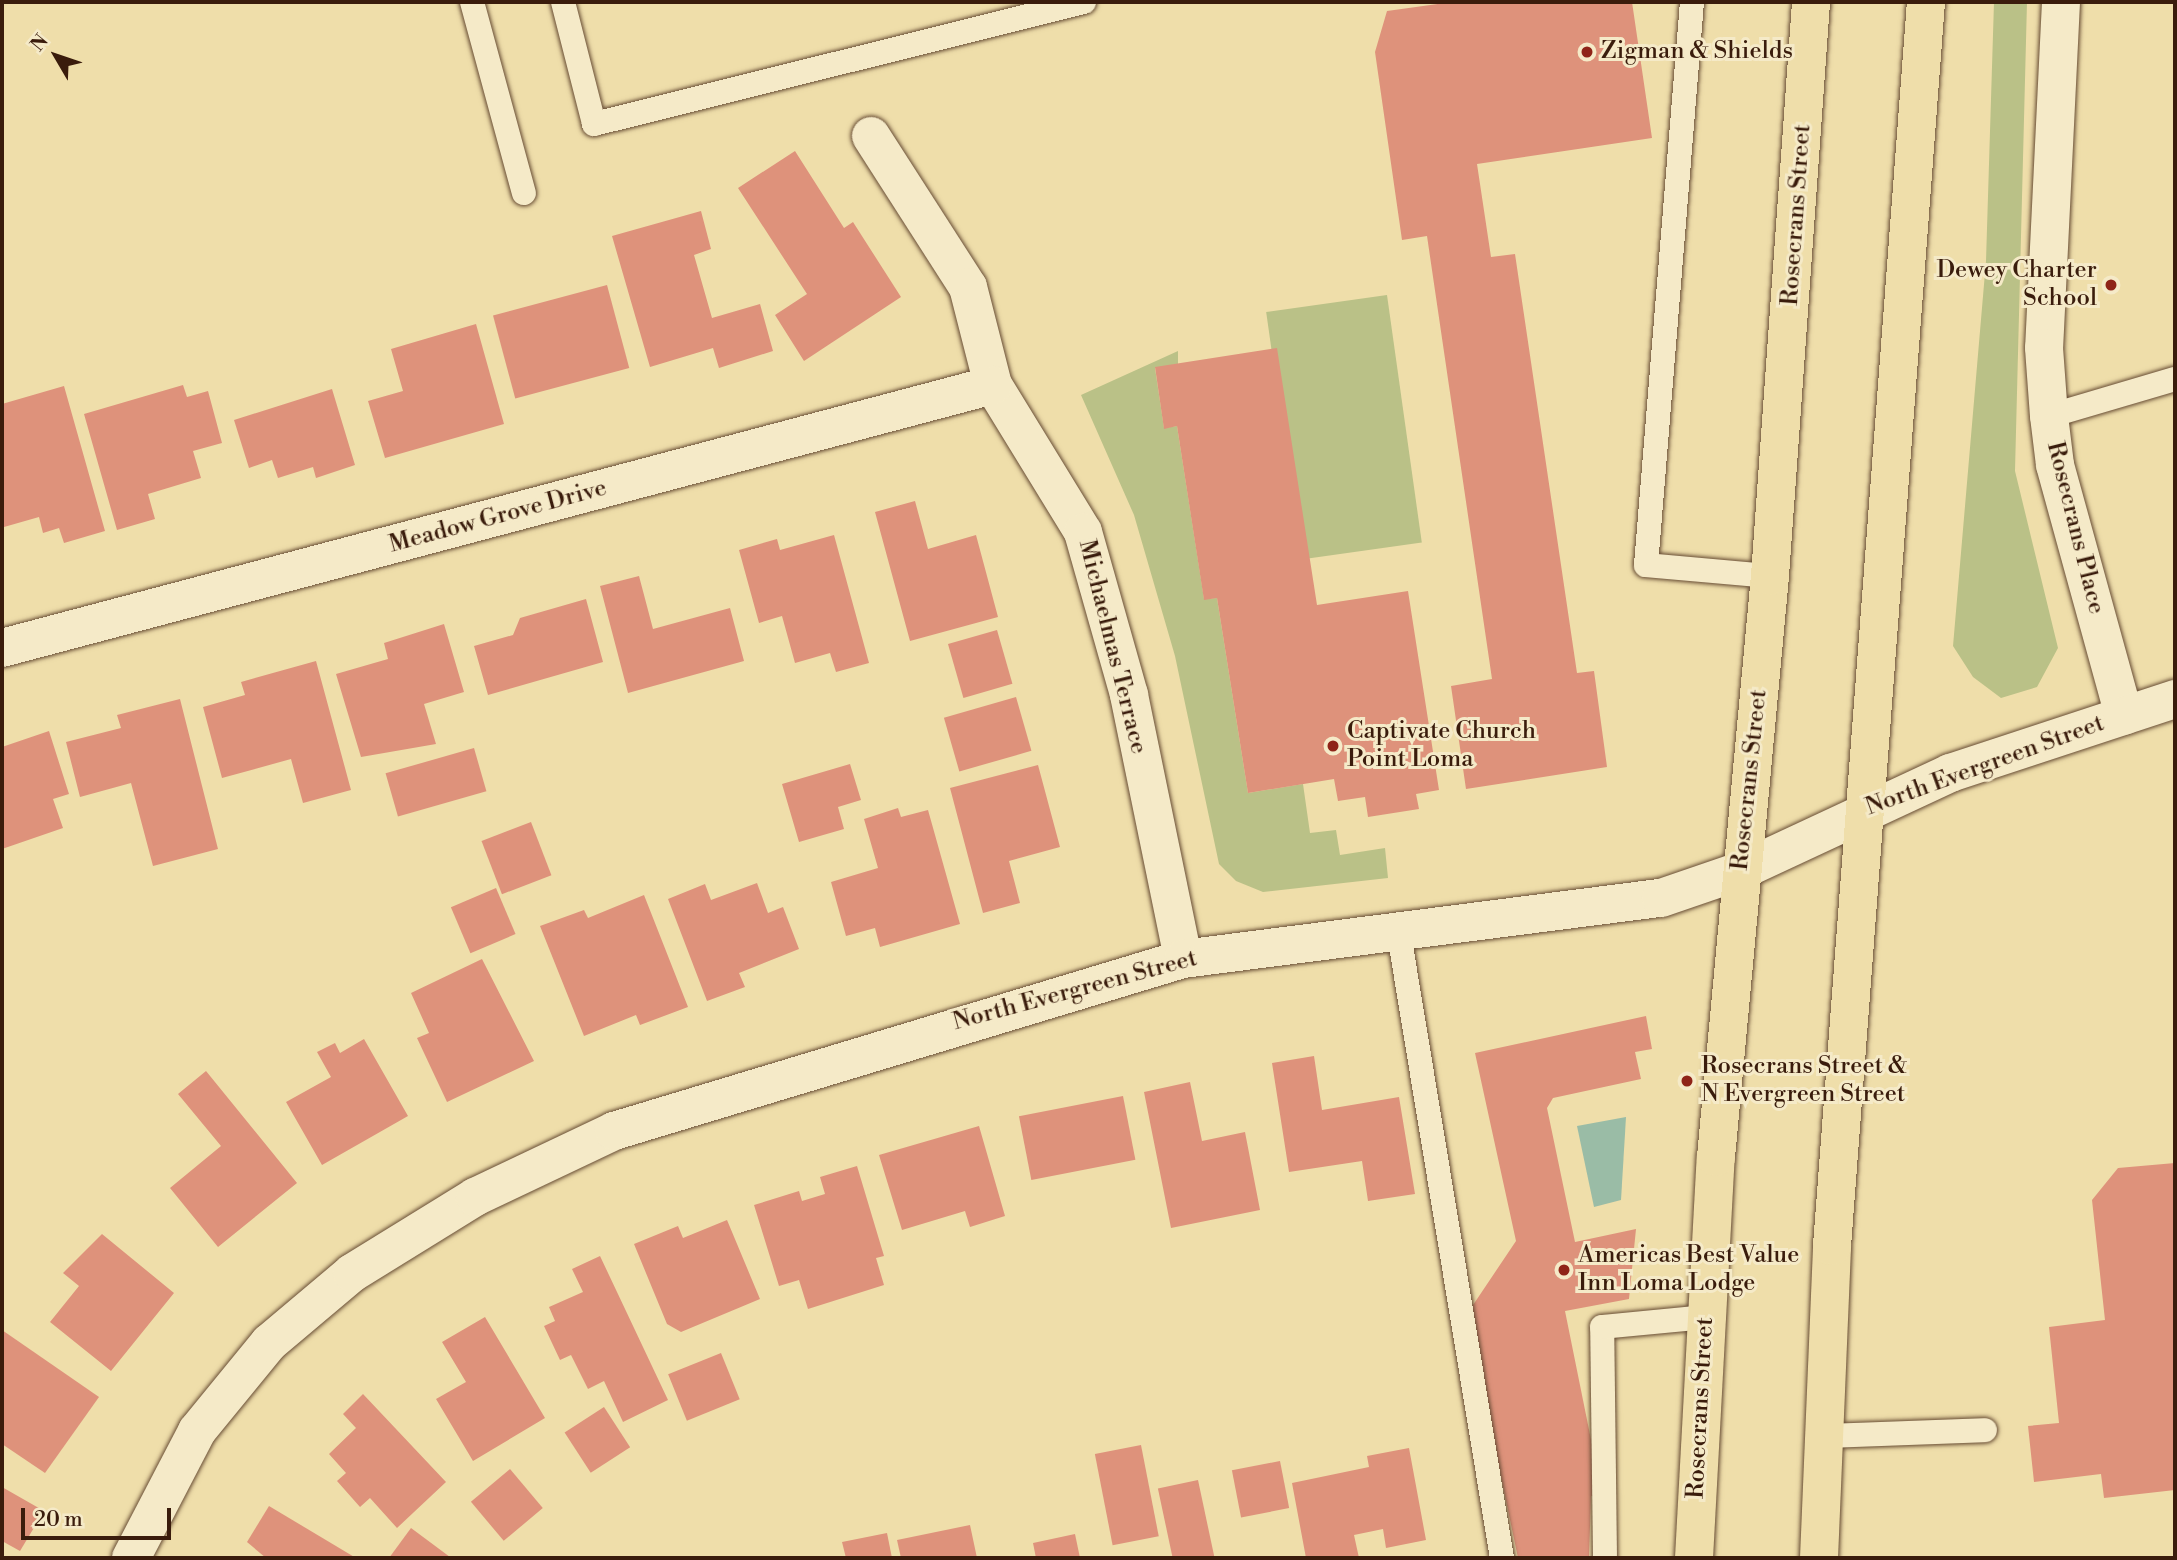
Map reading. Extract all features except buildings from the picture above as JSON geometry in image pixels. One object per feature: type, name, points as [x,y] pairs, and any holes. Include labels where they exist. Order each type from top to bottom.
[{"type":"main road","name":"Rosecrans Street","points":[[1694,1558],[1705,1317],[1740,871],[1770,576],[1811,2]]},
{"type":"main road","points":[[1819,1558],[1863,809],[1926,2]]},
{"type":"street","name":"Rosecrans Place","points":[[2061,2],[2044,348],[2049,416],[2055,465],[2124,716]]},
{"type":"street","name":"Michaelmas Terrace","points":[[871,136],[968,287],[993,385],[1083,532],[1129,695],[1183,959]]},
{"type":"street","name":"Meadow Grove Drive","points":[[2,648],[993,385]]},
{"type":"street","name":"North Evergreen Street","points":[[131,1558],[197,1431],[269,1343],[352,1273],[475,1197],[614,1130],[1183,959],[1398,928],[1661,898],[1740,871],[1863,809],[2175,699]]},
{"type":"lane","points":[[472,2],[524,193]]},
{"type":"lane","points":[[563,2],[594,124],[1084,2]]},
{"type":"lane","points":[[1692,2],[1646,565],[1770,576]]},
{"type":"lane","points":[[2049,416],[2175,379]]},
{"type":"lane","points":[[1398,928],[1502,1558]]},
{"type":"lane","points":[[1605,1558],[1602,1326],[1705,1317]]},
{"type":"lane","points":[[1825,1436],[1985,1430]]},
{"type":"green space","points":[[1994,2],[2027,2],[2015,471],[2058,648],[2037,687],[2001,698],[1973,677],[1953,646],[1986,261]]},
{"type":"green space","points":[[1387,295],[1422,543],[1301,560],[1266,312]]},
{"type":"green space","points":[[1178,351],[1178,364],[1155,368],[1164,428],[1177,426],[1204,599],[1217,598],[1248,793],[1303,784],[1310,833],[1336,830],[1340,855],[1385,848],[1388,878],[1263,892],[1236,881],[1219,864],[1175,656],[1134,515],[1081,395]]},
{"type":"shaded area","points":[[1626,1117],[1621,1200],[1594,1207],[1577,1126]]},
{"type":"place","name":"Zigman & Shields","points":[[1587,52]]},
{"type":"place","name":"Dewey Charter School","points":[[2111,285]]},
{"type":"place","name":"Captivate Church Point Loma","points":[[1333,746]]},
{"type":"place","name":"Rosecrans Street & N Evergreen Street","points":[[1687,1081]]},
{"type":"place","name":"Americas Best Value Inn Loma Lodge","points":[[1564,1270]]}]
